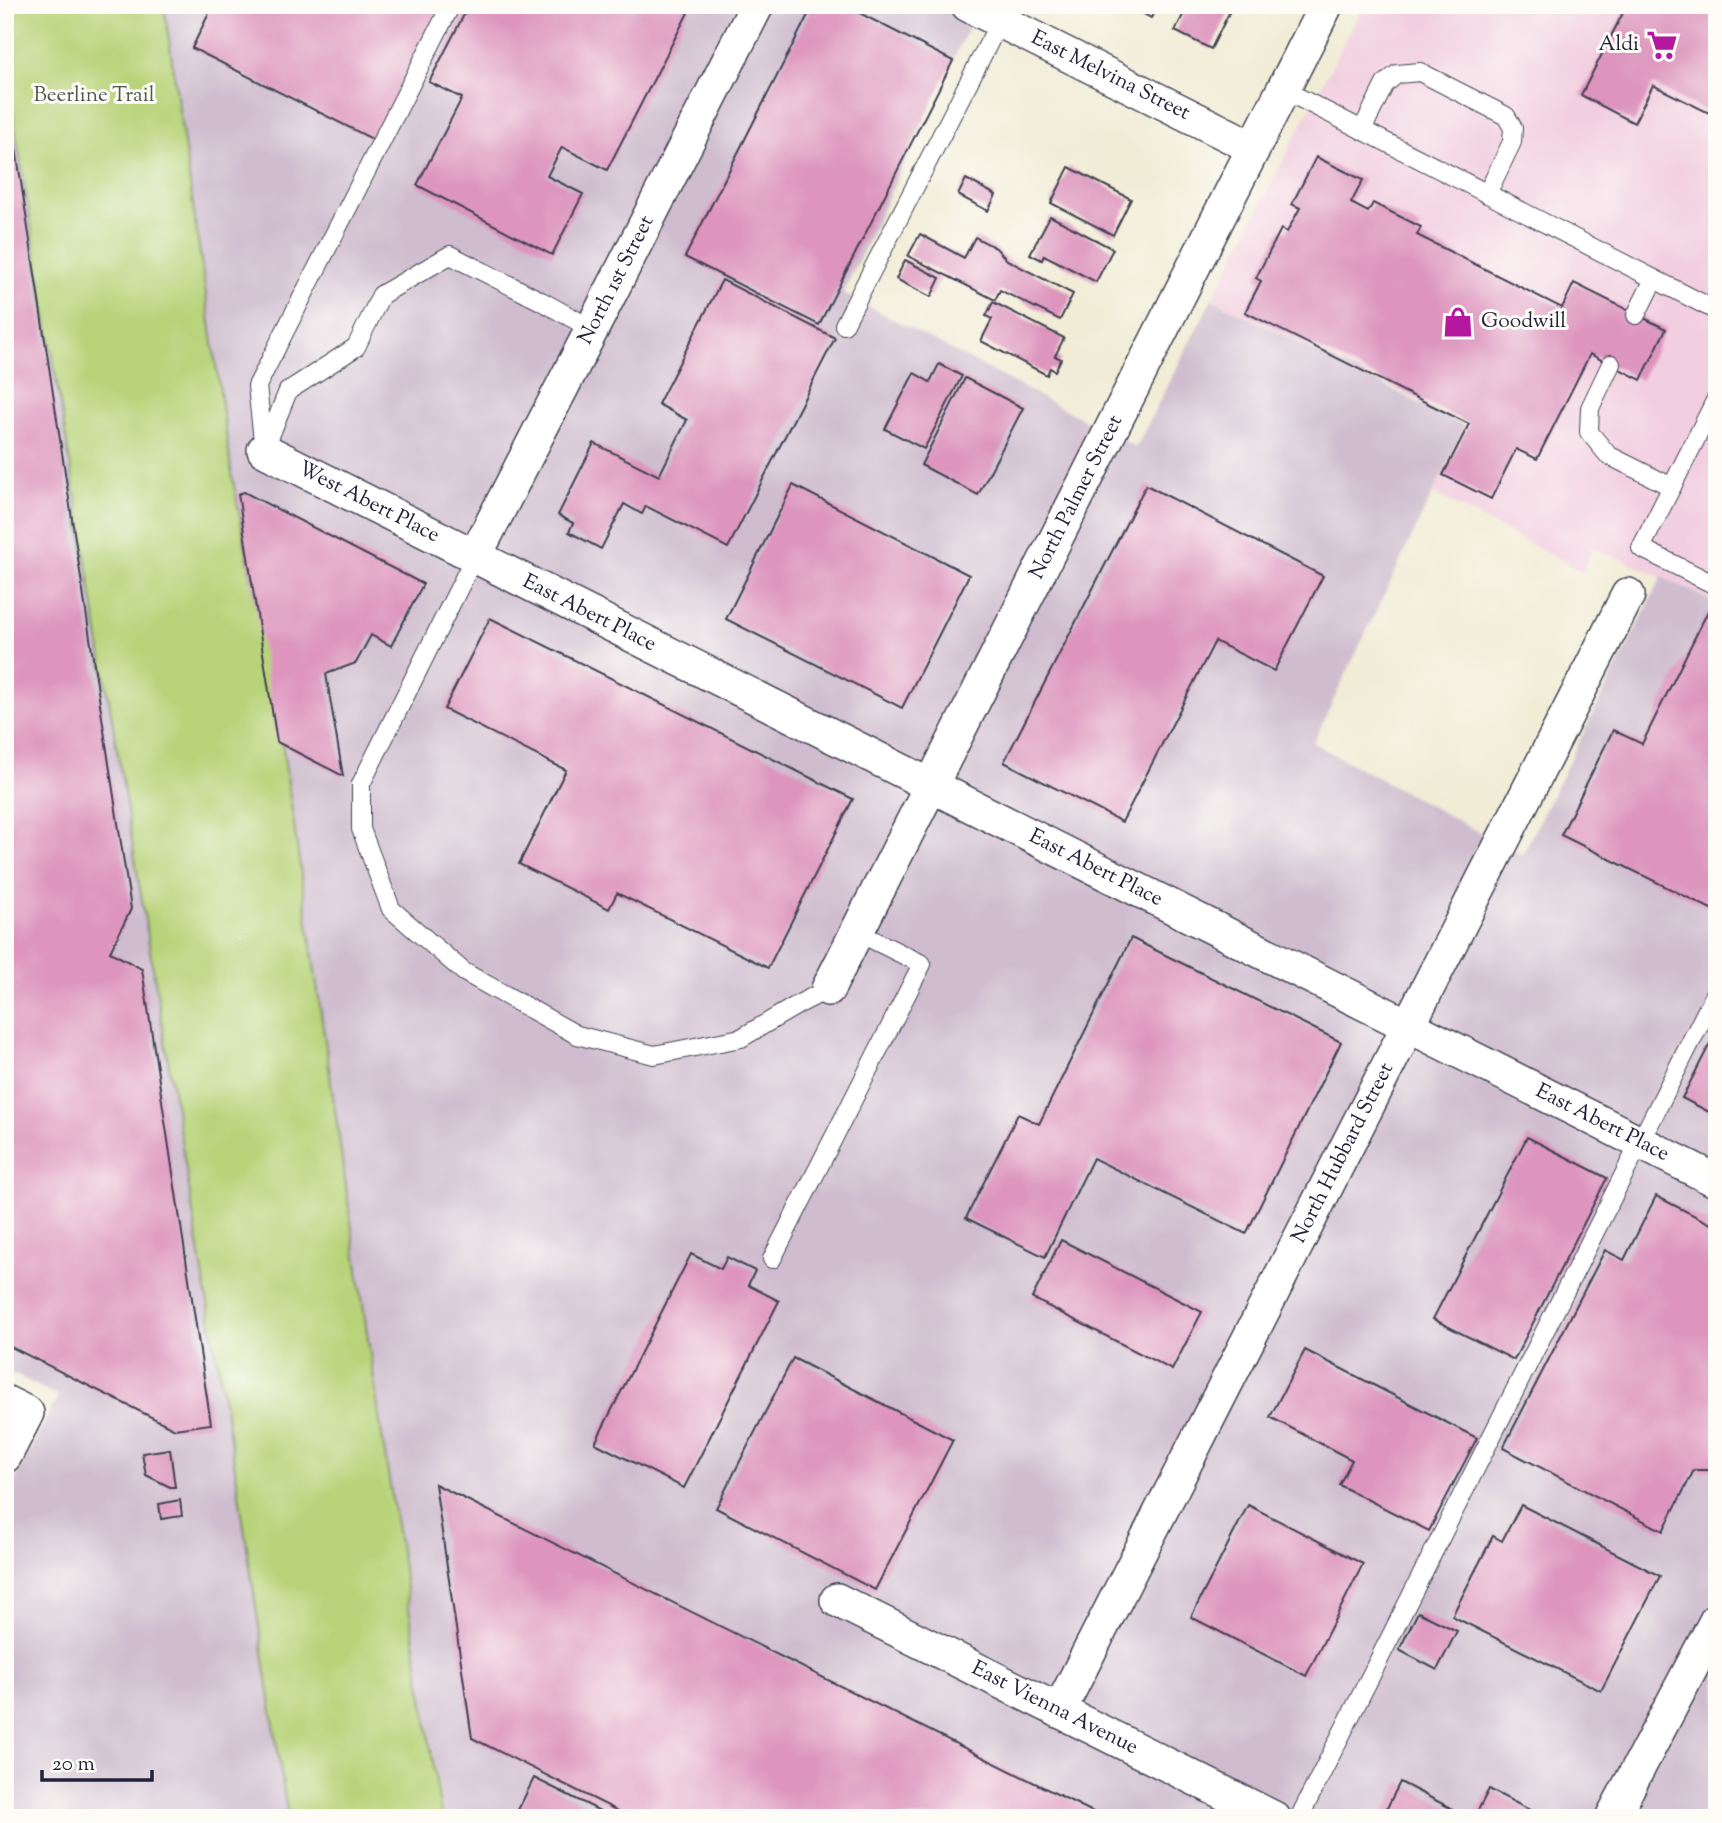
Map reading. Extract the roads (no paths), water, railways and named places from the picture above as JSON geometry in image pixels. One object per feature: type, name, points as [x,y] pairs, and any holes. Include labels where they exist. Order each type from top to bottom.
[{"type":"street","name":"North 1st Street","points":[[475,556],[757,5]]},
{"type":"street","name":"East Melvina Street","points":[[968,5],[1254,148]]},
{"type":"street","name":"North Palmer Street","points":[[828,989],[1326,5]]},
{"type":"street","name":"West Abert Place","points":[[264,450],[475,556]]},
{"type":"street","name":"East Abert Place","points":[[475,556],[1717,1181]]},
{"type":"street","name":"North Hubbard Street","points":[[1059,1711],[1628,595]]},
{"type":"street","points":[[5,1456],[16,1407]]},
{"type":"street","name":"East Vienna Avenue","points":[[837,1600],[1274,1818]]},
{"type":"street","points":[[1612,1818],[1717,1619]]},
{"type":"lane","points":[[264,450],[257,386],[451,5]]},
{"type":"lane","points":[[844,325],[1000,21]]},
{"type":"lane","points":[[1362,130],[1385,84],[1396,74],[1420,72],[1506,116],[1513,128],[1512,142],[1487,194]]},
{"type":"lane","points":[[1283,90],[1717,311]]},
{"type":"lane","points":[[264,450],[288,391],[356,347],[382,295],[450,256],[593,328]]},
{"type":"lane","points":[[1636,315],[1654,279]]},
{"type":"lane","points":[[1611,364],[1590,408],[1589,432],[1608,455],[1672,487]]},
{"type":"lane","points":[[1717,397],[1642,548],[1717,586]]},
{"type":"lane","points":[[475,556],[361,784],[361,829],[391,909],[464,972],[565,1029],[577,1035],[654,1055],[741,1038],[828,989]]},
{"type":"lane","points":[[772,1259],[922,964],[857,932]]},
{"type":"lane","points":[[1299,1818],[1717,990]]},
{"type":"place","name":"Aldi","points":[[1662,45]]},
{"type":"place","name":"Goodwill","points":[[1458,322]]},
{"type":"park label","name":"Beerline Trail","points":[[94,96]]}]
